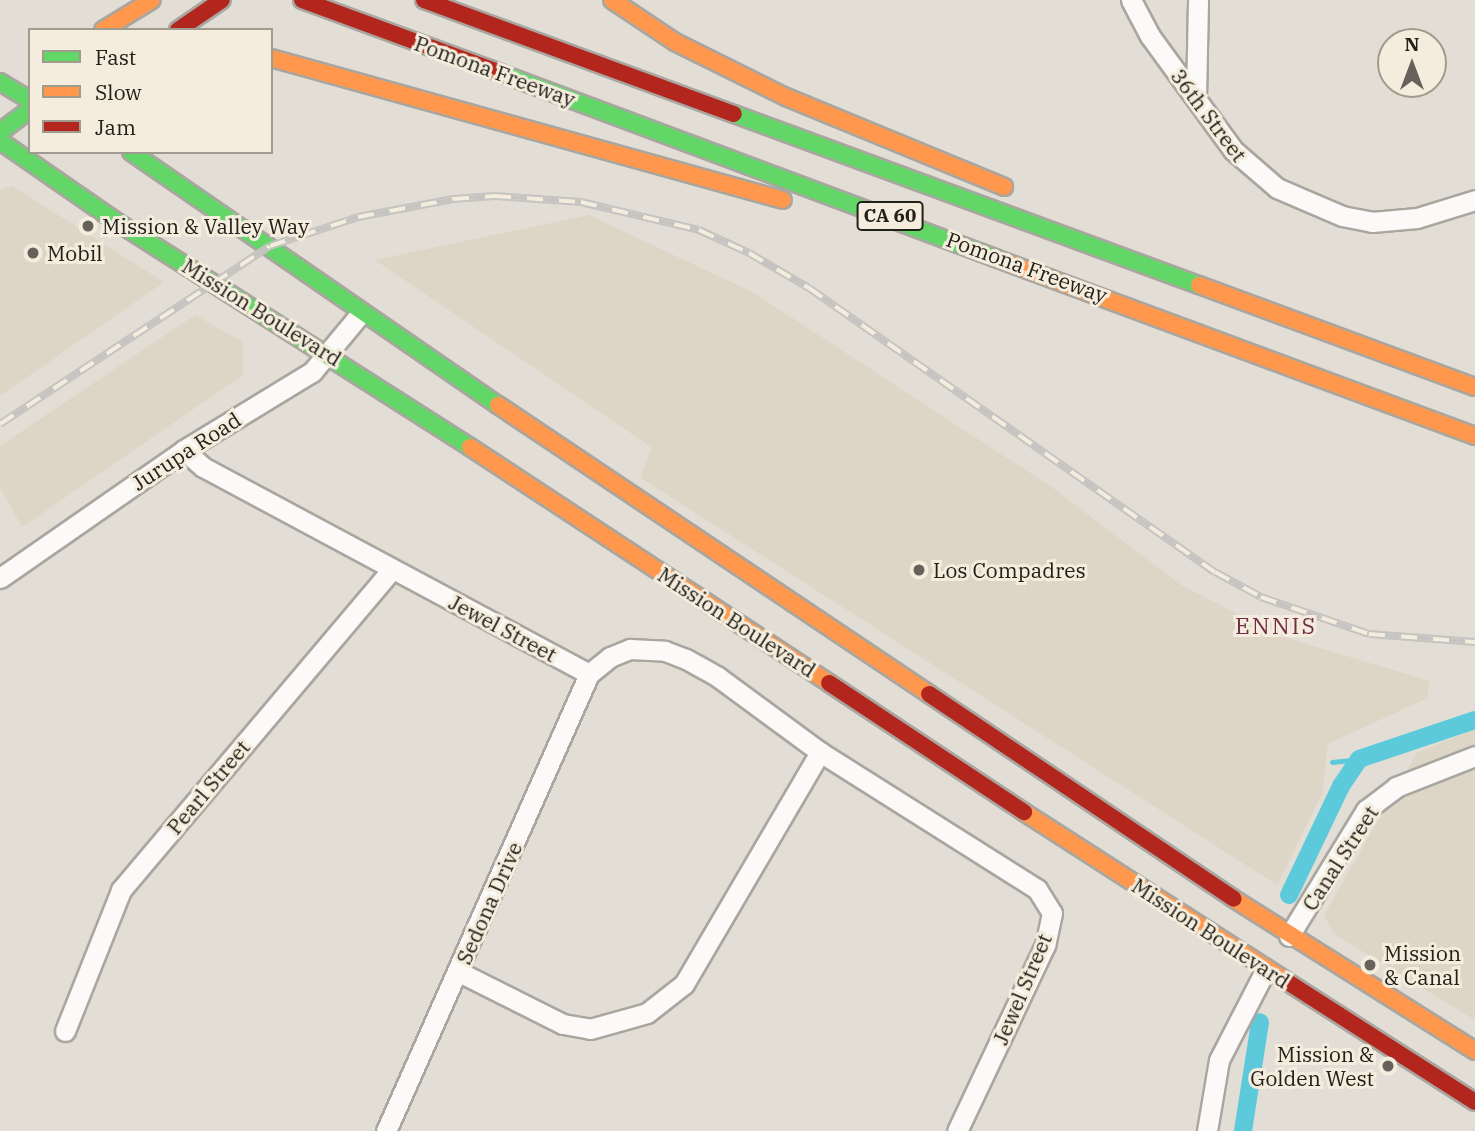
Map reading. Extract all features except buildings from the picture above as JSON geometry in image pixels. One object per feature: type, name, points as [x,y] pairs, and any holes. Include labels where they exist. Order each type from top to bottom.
[{"type":"main road","points":[[106,28],[152,0]]},
{"type":"main road","points":[[181,28],[222,0]]},
{"type":"main road","name":"Pomona Freeway","points":[[302,0],[1065,280],[1475,436]]},
{"type":"main road","name":"Pomona Freeway","points":[[424,0],[1475,387]]},
{"type":"main road","points":[[612,0],[675,42],[786,97],[1018,192]]},
{"type":"main road","points":[[273,59],[546,131],[1065,280]]},
{"type":"main road","points":[[0,82],[28,99]]},
{"type":"main road","points":[[0,132],[28,111]]},
{"type":"main road","name":"Mission Boulevard","points":[[0,141],[117,222],[1278,952],[1475,1051]]},
{"type":"main road","name":"Mission Boulevard","points":[[134,154],[1278,952],[1475,1102]]},
{"type":"main road","points":[[1040,208],[1096,246]]},
{"type":"street","name":"36th Street","points":[[1131,0],[1150,36],[1233,150],[1260,177],[1342,216],[1372,222],[1402,221],[1475,200]]},
{"type":"street","points":[[1196,97],[1198,0]]},
{"type":"street","name":"Jurupa Road","points":[[0,578],[184,450],[312,372],[330,355],[361,313]]},
{"type":"street","name":"Jewel Street","points":[[184,450],[203,467],[589,674],[610,657],[631,649],[665,651],[718,677],[820,752],[1037,889],[1052,913],[1045,945],[957,1131]]},
{"type":"street","name":"Pearl Street","points":[[65,1031],[121,890],[392,569]]},
{"type":"street","name":"Sedona Drive","points":[[386,1131],[459,972],[589,674]]},
{"type":"street","points":[[459,972],[563,1024],[590,1029],[647,1013],[684,984],[820,752]]},
{"type":"street","name":"Canal Street","points":[[1207,1131],[1219,1060],[1278,952],[1366,810],[1396,787],[1475,756]]},
{"type":"shaded area","points":[[12,186],[164,282],[0,396],[0,190]]},
{"type":"shaded area","points":[[589,215],[754,293],[1053,488],[1181,585],[1283,637],[1430,681],[1427,698],[1328,744],[1322,794],[1277,885],[641,478],[651,447],[375,260]]},
{"type":"shaded area","points":[[195,315],[243,342],[243,375],[22,527],[0,487],[0,446]]},
{"type":"shaded area","points":[[1475,729],[1475,1020],[1334,934],[1324,915],[1417,753]]},
{"type":"waterway","points":[[1289,895],[1341,786],[1359,759],[1475,720]]},
{"type":"waterway","points":[[1332,762],[1359,759]]},
{"type":"waterway","points":[[1243,1131],[1260,1022]]},
{"type":"railway","points":[[0,424],[270,246],[358,217],[453,199],[495,196],[581,202],[699,230],[749,253],[809,288],[1215,572],[1261,597],[1369,634],[1475,642]]},
{"type":"traffic: fast","points":[[500,73],[995,258]]},
{"type":"traffic: fast","points":[[0,82],[28,99]]},
{"type":"traffic: fast","points":[[0,132],[28,111]]},
{"type":"traffic: fast","points":[[734,114],[1199,285]]},
{"type":"traffic: fast","points":[[0,141],[117,222],[470,447]]},
{"type":"traffic: fast","points":[[134,154],[498,405]]},
{"type":"traffic: slow","points":[[106,28],[152,0]]},
{"type":"traffic: slow","points":[[612,0],[675,42],[786,97],[1004,187]]},
{"type":"traffic: slow","points":[[273,59],[783,200]]},
{"type":"traffic: slow","points":[[995,258],[1475,436]]},
{"type":"traffic: slow","points":[[1199,285],[1475,387]]},
{"type":"traffic: slow","points":[[498,405],[929,694]]},
{"type":"traffic: slow","points":[[470,447],[829,683]]},
{"type":"traffic: slow","points":[[1024,812],[1286,981]]},
{"type":"traffic: slow","points":[[1234,899],[1475,1051]]},
{"type":"traffic: jam","points":[[181,28],[222,0]]},
{"type":"traffic: jam","points":[[302,0],[500,73]]},
{"type":"traffic: jam","points":[[424,0],[734,114]]},
{"type":"traffic: jam","points":[[829,683],[1024,812]]},
{"type":"traffic: jam","points":[[929,694],[1234,899]]},
{"type":"traffic: jam","points":[[1286,981],[1475,1102]]},
{"type":"place","name":"Mission & Valley Way","points":[[88,226]]},
{"type":"place","name":"Mobil","points":[[33,253]]},
{"type":"place","name":"Los Compadres","points":[[919,570]]},
{"type":"place","name":"Mission & Canal","points":[[1370,965]]},
{"type":"place","name":"Mission & Golden West","points":[[1388,1066]]},
{"type":"district","name":"ENNIS","points":[[1276,625]]}]
